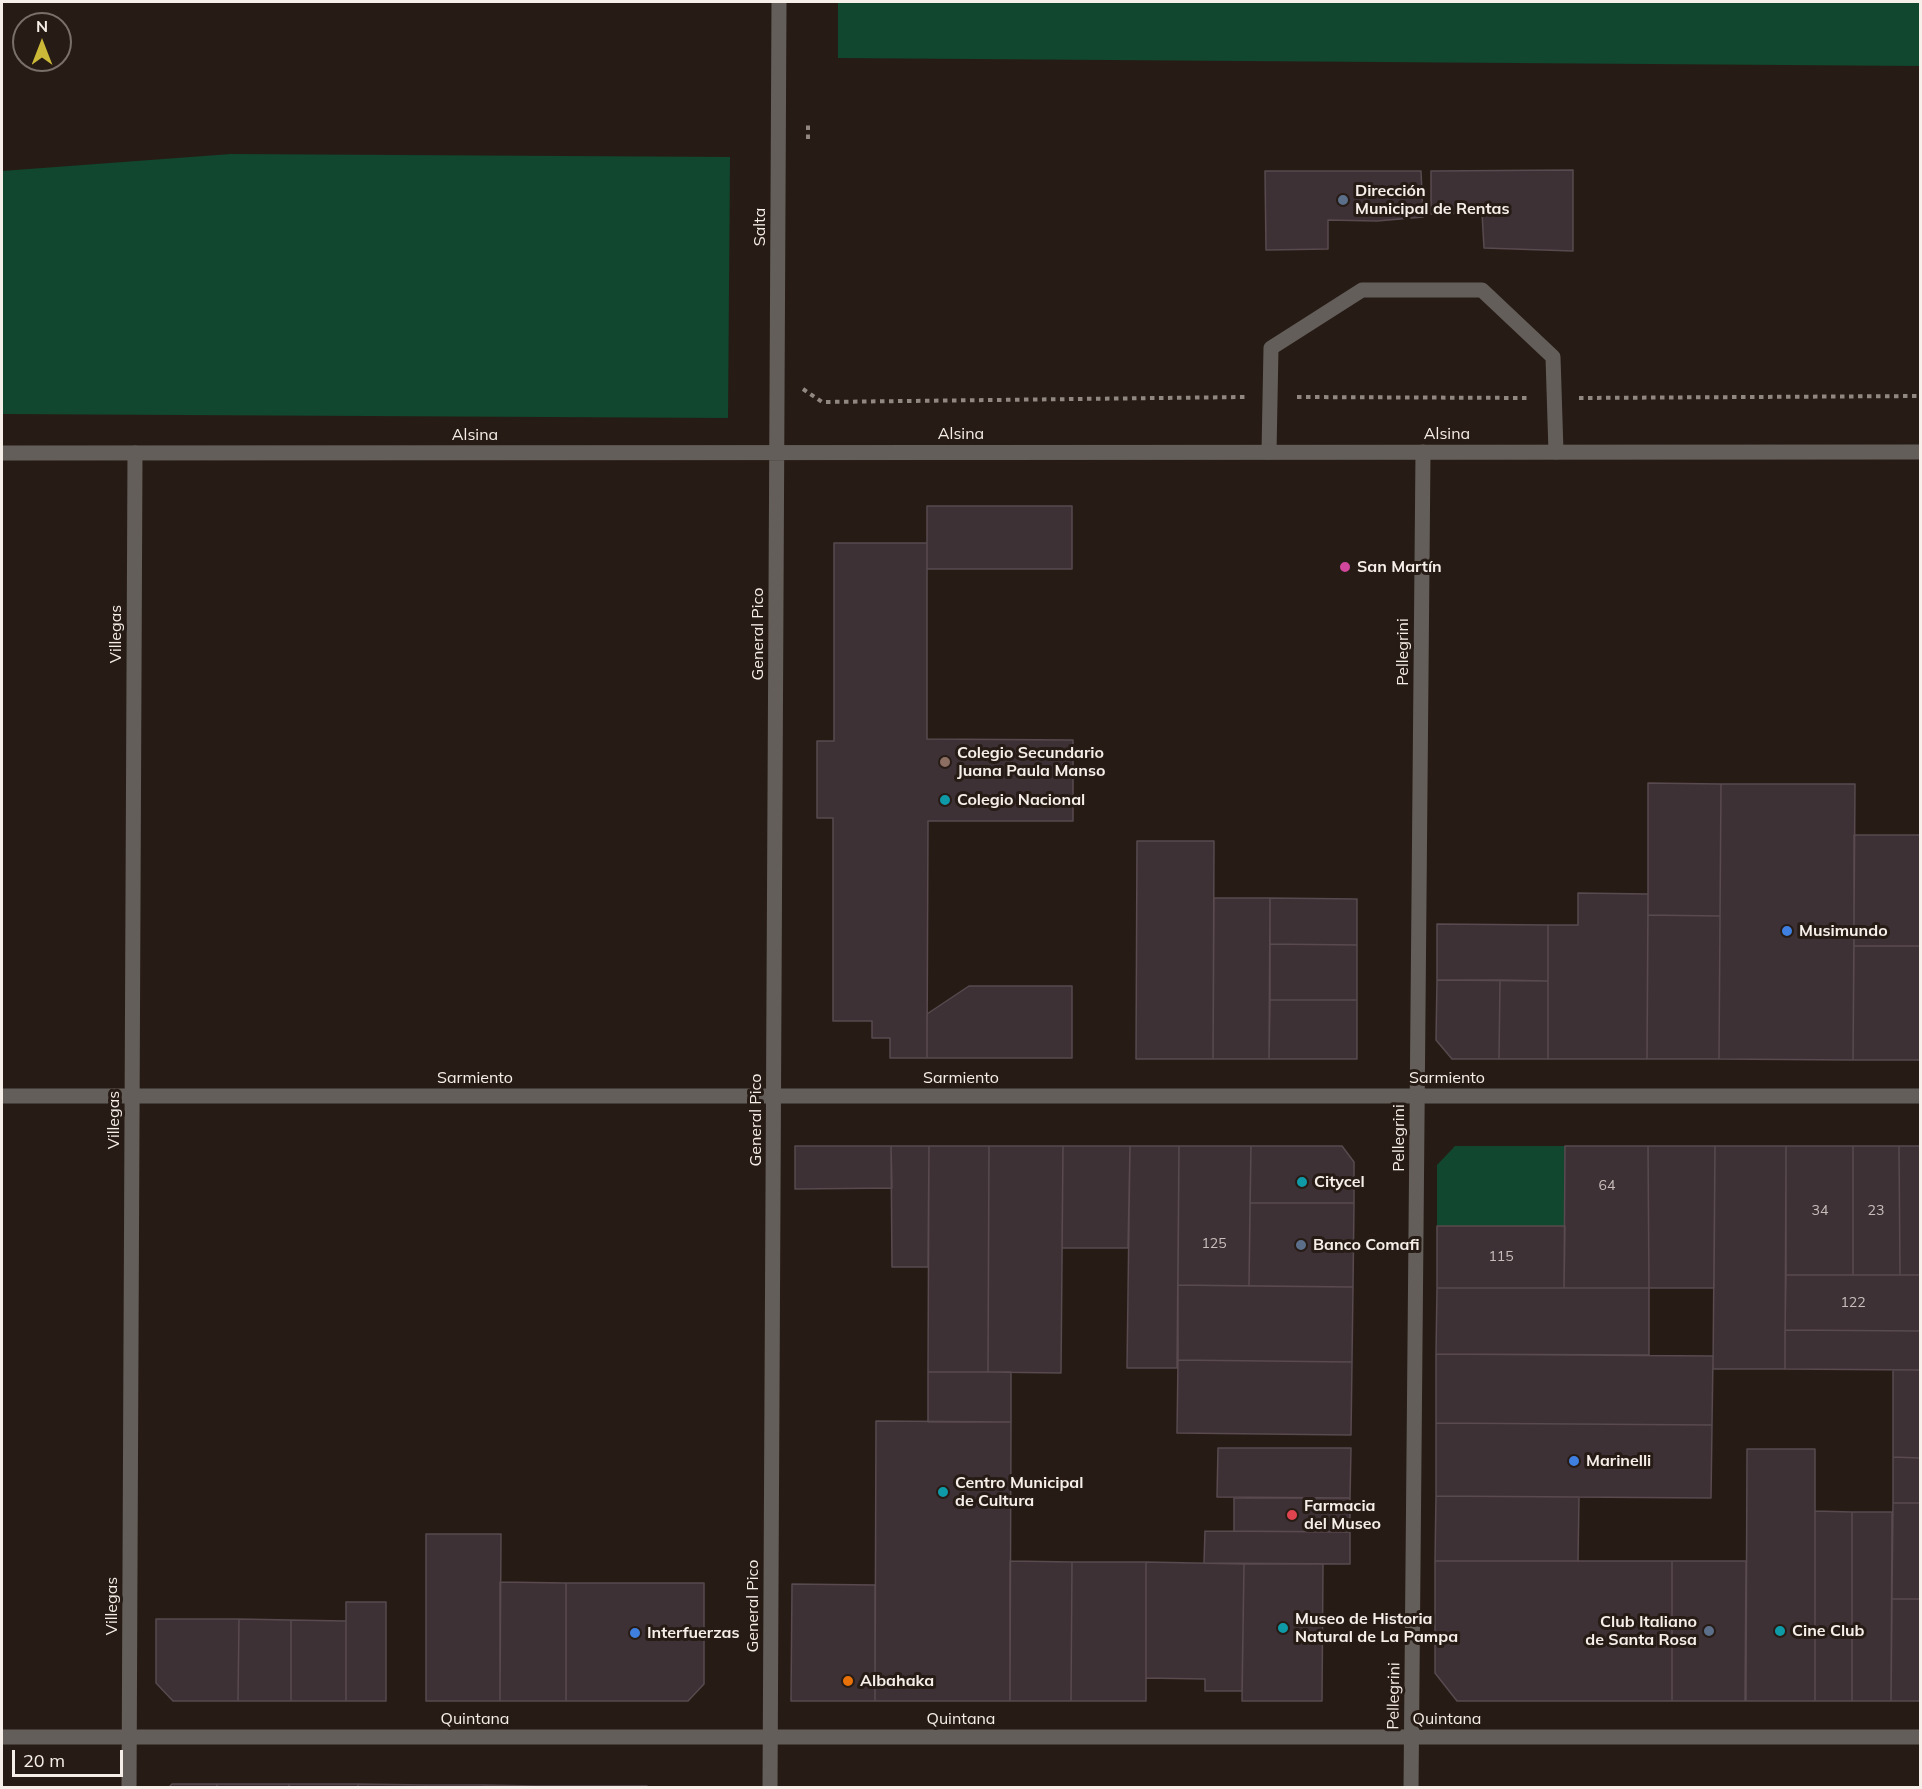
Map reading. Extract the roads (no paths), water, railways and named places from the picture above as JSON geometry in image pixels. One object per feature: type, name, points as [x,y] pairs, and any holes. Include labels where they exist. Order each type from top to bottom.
[{"type":"street","name":"Salta","points":[[777,452],[779,2]]},
{"type":"street","points":[[1269,452],[1271,348],[1362,290],[1482,290],[1552,357],[1556,452]]},
{"type":"street","name":"General Pico","points":[[770,1788],[777,452]]},
{"type":"street","name":"Pellegrini","points":[[1412,1788],[1423,452]]},
{"type":"street","name":"Alsina","points":[[2,453],[1920,452]]},
{"type":"street","name":"Villegas","points":[[129,1788],[135,453]]},
{"type":"street","name":"Sarmiento","points":[[2,1096],[1920,1096]]},
{"type":"street","name":"Quintana","points":[[2,1737],[1920,1737]]},
{"type":"place","name":"Dirección Municipal de Rentas","points":[[1343,200]]},
{"type":"place","name":"San Martín","points":[[1345,567]]},
{"type":"place","name":"Colegio Secundario Juana Paula Manso","points":[[945,762]]},
{"type":"place","name":"Colegio Nacional","points":[[945,800]]},
{"type":"place","name":"Musimundo","points":[[1787,931]]},
{"type":"place","name":"Citycel","points":[[1302,1182]]},
{"type":"place","name":"Banco Comafi","points":[[1301,1245]]},
{"type":"place","name":"Marinelli","points":[[1574,1461]]},
{"type":"place","name":"Centro Municipal de Cultura","points":[[943,1492]]},
{"type":"place","name":"Farmacia del Museo","points":[[1292,1515]]},
{"type":"place","name":"Museo de Historia Natural de La Pampa","points":[[1283,1628]]},
{"type":"place","name":"Club Italiano de Santa Rosa","points":[[1709,1631]]},
{"type":"place","name":"Cine Club","points":[[1780,1631]]},
{"type":"place","name":"Interfuerzas","points":[[635,1633]]},
{"type":"place","name":"Albahaka","points":[[848,1681]]}]
